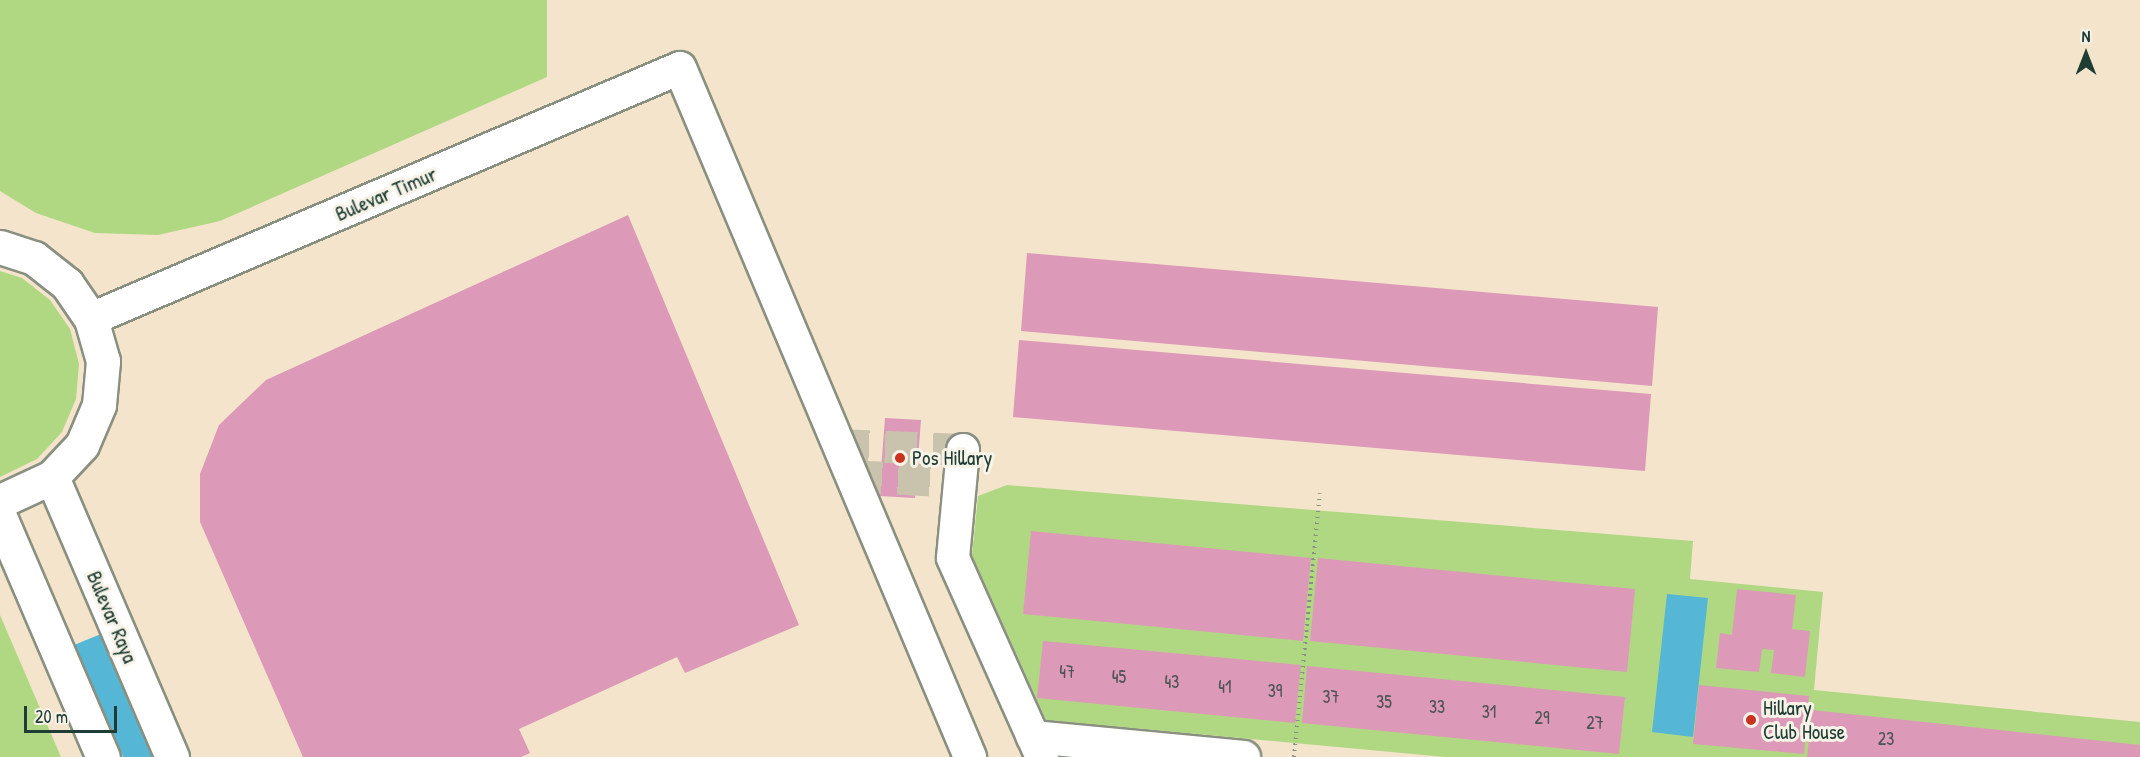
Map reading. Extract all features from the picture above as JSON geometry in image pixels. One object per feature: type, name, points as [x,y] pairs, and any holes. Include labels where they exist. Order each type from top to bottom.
[{"type":"street","name":"Bulevar Timur","points":[[91,320],[680,68],[970,757]]},
{"type":"street","points":[[0,247],[34,258],[67,284],[91,320],[103,362],[99,405],[82,445],[52,477],[0,501]]},
{"type":"street","points":[[963,450],[953,558],[1038,747],[1244,757]]},
{"type":"street","name":"Bulevar Raya","points":[[52,477],[172,757]]},
{"type":"street","points":[[0,517],[103,757]]},
{"type":"path","points":[[1294,757],[1320,493]]},
{"type":"green space","points":[[0,0],[547,0],[547,77],[220,221],[158,235],[95,233],[36,213],[0,191]]},
{"type":"green space","points":[[0,271],[22,278],[50,300],[70,329],[79,364],[76,399],[62,432],[37,459],[0,477]]},
{"type":"green space","points":[[1007,485],[1693,541],[1690,579],[1823,592],[1814,690],[2140,722],[2140,757],[1445,757],[1046,720],[972,555],[978,496]]},
{"type":"green space","points":[[0,615],[61,757],[0,757]]},
{"type":"water","points":[[1667,594],[1708,598],[1693,737],[1652,732]]},
{"type":"water","points":[[101,634],[154,757],[123,757],[74,645]]},
{"type":"building","points":[[628,215],[799,625],[685,673],[677,657],[519,729],[530,753],[521,757],[303,757],[200,522],[200,474],[219,425],[266,380]]},
{"type":"building","points":[[1027,253],[1658,307],[1652,386],[1021,331]]},
{"type":"building","points":[[1019,340],[1651,394],[1645,471],[1013,417]]},
{"type":"building","name":"Pos Hillary","points":[[885,418],[921,420],[915,498],[879,496]]},
{"type":"building","points":[[1031,531],[1311,558],[1303,641],[1023,614]]},
{"type":"building","points":[[1318,558],[1635,589],[1627,672],[1310,641]]},
{"type":"building","points":[[1737,589],[1796,595],[1792,629],[1810,631],[1805,677],[1771,673],[1774,650],[1762,649],[1759,672],[1716,668],[1720,633],[1732,635]]},
{"type":"building","points":[[1043,641],[1301,665],[1295,723],[1037,698]]},
{"type":"building","points":[[1307,666],[1625,697],[1619,754],[1302,723]]},
{"type":"building","name":"Hillary Club House","points":[[1699,685],[1809,696],[1804,754],[1693,744]]},
{"type":"building","points":[[1812,710],[2140,745],[2140,757],[1807,757]]},
{"type":"tunnel","points":[[837,445],[963,450]]},
{"type":"tunnel","points":[[850,476],[960,482]]},
{"type":"place","name":"Pos Hillary","points":[[900,458]]},
{"type":"place","name":"Hillary Club House","points":[[1751,720]]}]
